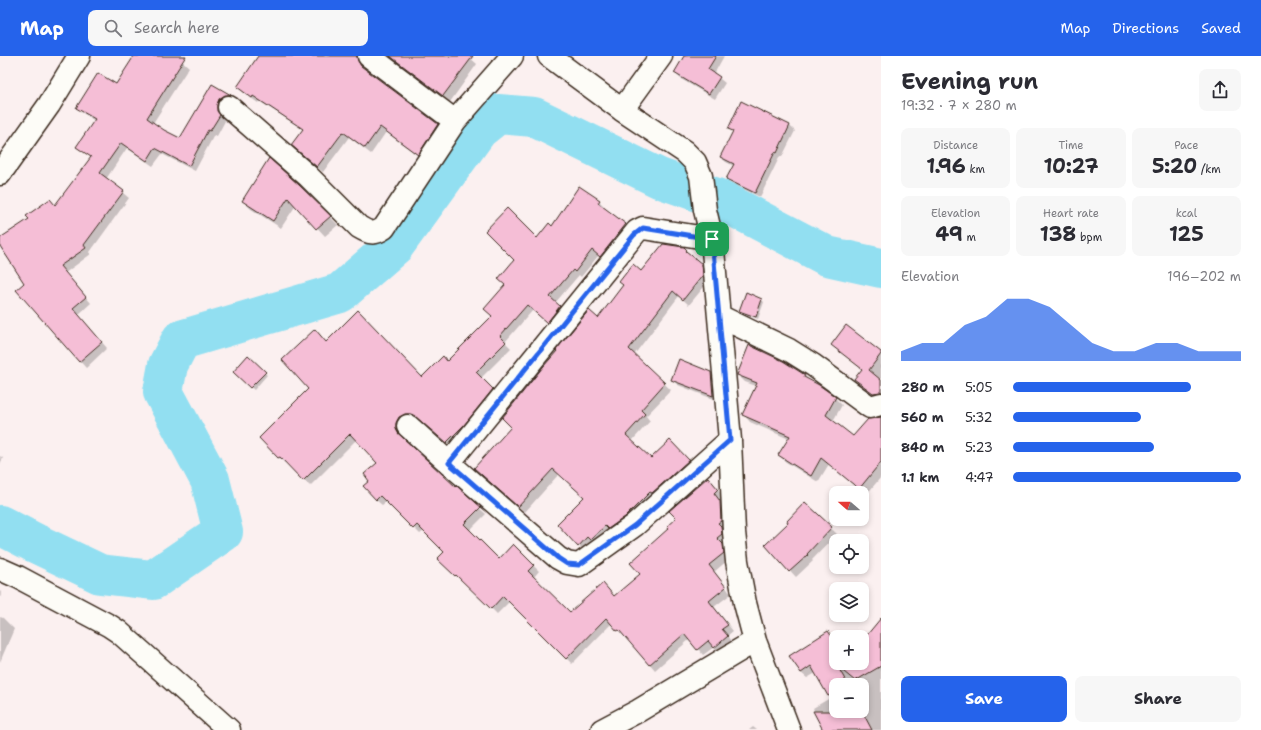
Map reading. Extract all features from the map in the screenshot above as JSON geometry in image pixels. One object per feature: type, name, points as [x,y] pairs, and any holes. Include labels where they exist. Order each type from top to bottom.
[{"type":"street","points":[[0,174],[49,106],[80,56]]},
{"type":"street","points":[[369,56],[455,121]]},
{"type":"street","points":[[229,107],[308,176],[359,227],[369,233],[378,232],[384,228],[455,121],[512,56]]},
{"type":"street","points":[[548,56],[622,110],[685,152],[695,162],[701,176],[704,210],[712,239],[730,440],[736,554],[745,603],[755,642],[789,730]]},
{"type":"street","points":[[622,110],[661,56]]},
{"type":"street","points":[[449,463],[637,231],[643,228],[712,239]]},
{"type":"street","points":[[719,316],[789,350],[813,365],[870,407],[881,404]]},
{"type":"street","points":[[408,426],[558,558],[567,564],[579,565],[635,525],[730,440]]},
{"type":"street","points":[[0,569],[119,632],[229,730]]},
{"type":"street","points":[[602,730],[638,711],[755,642]]},
{"type":"building","points":[[134,56],[186,56],[147,118],[164,130],[180,138],[212,84],[231,95],[225,95],[219,99],[217,111],[220,115],[210,131],[208,130],[189,166],[155,148],[147,161],[121,143],[100,173],[124,191],[84,245],[86,248],[60,266],[86,297],[73,308],[102,342],[79,362],[16,290],[24,283],[0,246],[0,238],[29,219],[26,216],[50,199],[55,205],[91,157],[76,147],[95,119],[76,108],[98,73],[116,84]]},
{"type":"building","points":[[258,56],[357,56],[361,66],[438,124],[418,155],[380,127],[365,148],[343,132],[317,167],[291,145],[303,129],[253,96],[252,98],[237,87]]},
{"type":"building","points":[[390,56],[473,56],[443,96]]},
{"type":"building","points":[[684,56],[716,56],[708,69],[720,77],[709,94],[674,73]]},
{"type":"building","points":[[741,101],[790,125],[777,153],[775,152],[755,193],[726,179],[734,164],[720,157],[733,131],[728,129]]},
{"type":"building","points":[[269,158],[331,216],[316,229],[288,198],[273,221],[242,201]]},
{"type":"building","points":[[579,186],[600,200],[598,203],[626,224],[600,257],[592,250],[575,272],[573,270],[550,297],[560,306],[547,323],[527,305],[500,336],[506,342],[476,372],[493,389],[464,425],[446,443],[411,414],[405,414],[399,417],[396,423],[396,429],[400,435],[456,487],[457,486],[481,507],[464,524],[499,559],[513,544],[534,565],[528,571],[570,612],[603,583],[614,596],[640,574],[630,563],[669,528],[667,526],[676,518],[669,511],[708,477],[718,489],[714,493],[720,501],[721,521],[718,523],[721,526],[722,534],[717,538],[723,544],[724,553],[709,565],[726,587],[709,601],[728,625],[722,629],[728,636],[714,648],[708,641],[697,650],[684,634],[649,665],[619,630],[617,631],[606,618],[566,659],[503,596],[491,609],[437,559],[444,552],[417,525],[413,529],[380,496],[376,500],[363,486],[369,481],[364,474],[377,463],[350,434],[303,481],[259,438],[308,389],[282,360],[315,329],[326,342],[358,310],[422,377],[443,356],[447,361],[492,316],[484,309],[505,285],[498,279],[514,260],[485,231],[507,208],[537,238],[549,223],[552,226]]},
{"type":"building","points":[[663,244],[684,247],[687,250],[686,251],[702,264],[703,275],[683,300],[673,291],[629,349],[665,383],[641,410],[645,414],[626,435],[651,458],[670,440],[689,460],[652,493],[650,492],[625,517],[608,529],[605,526],[590,540],[587,537],[578,547],[557,524],[584,497],[553,469],[518,507],[474,468],[511,427],[502,418],[589,310],[598,318],[623,285],[619,282],[633,264],[641,271]]},
{"type":"building","points":[[746,292],[762,299],[756,317],[739,311]]},
{"type":"building","points":[[846,325],[881,352],[869,370],[881,380],[881,392],[873,393],[854,379],[862,369],[831,345]]},
{"type":"building","points":[[749,345],[783,361],[805,375],[804,377],[836,397],[826,415],[853,436],[868,419],[881,417],[881,462],[861,486],[855,486],[821,458],[811,476],[778,455],[790,436],[742,415],[757,383],[737,375]]},
{"type":"building","points":[[248,355],[266,372],[250,388],[233,372]]},
{"type":"building","points":[[679,359],[711,372],[713,396],[671,380]]},
{"type":"building","points":[[805,502],[829,524],[829,526],[832,527],[807,554],[808,555],[789,572],[765,545],[788,523],[787,521]]},
{"type":"building","points":[[881,618],[881,666],[860,678],[851,678],[842,670],[869,670],[869,633]]},
{"type":"building","points":[[828,631],[829,670],[840,670],[844,678],[829,678],[828,696],[811,666],[801,673],[789,656]]},
{"type":"building","points":[[813,711],[829,711],[829,718],[866,718],[872,730],[823,730]]},
{"type":"waterway","points":[[0,525],[100,574],[153,580],[223,532],[210,480],[163,392],[168,365],[181,340],[340,293],[394,246],[478,130],[498,114],[534,117],[659,178],[719,199],[827,256],[881,268]]},
{"type":"route","points":[[643,228],[712,239],[730,440],[635,525],[579,565],[567,564],[558,558],[449,463],[637,231],[643,228]]}]
